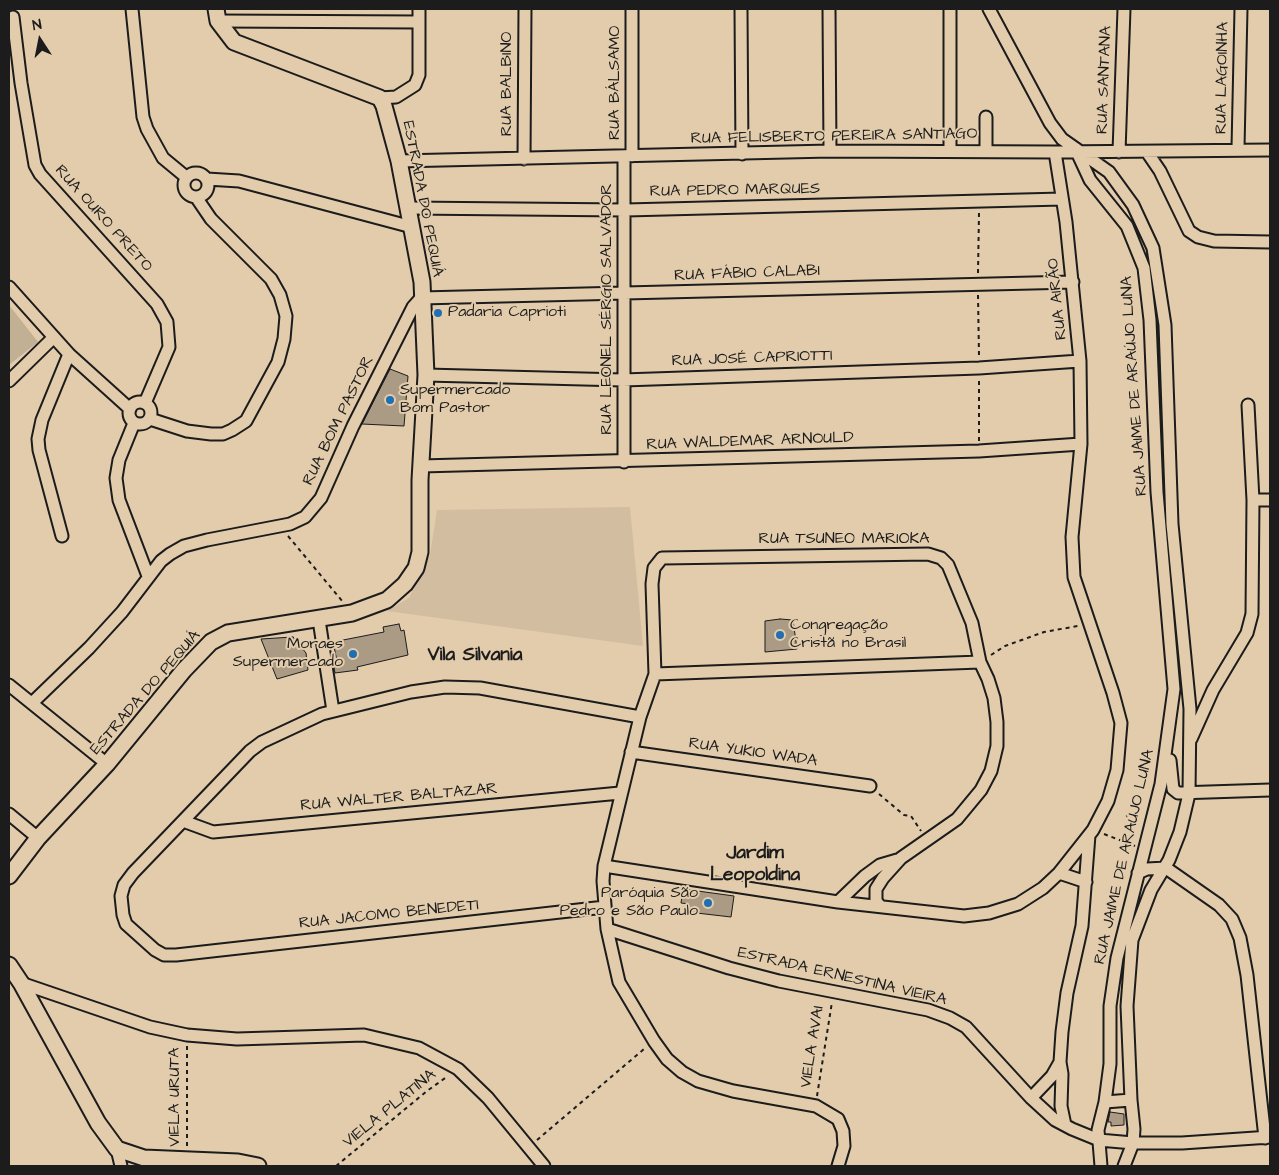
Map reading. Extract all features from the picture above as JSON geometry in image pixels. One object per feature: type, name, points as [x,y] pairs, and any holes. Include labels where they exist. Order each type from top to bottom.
[{"type":"main road","points":[[217,15],[234,42],[380,98]]},
{"type":"main road","name":"ESTRADA DO PEQUIÁ","points":[[9,876],[38,838],[107,764],[184,670],[211,642],[228,633],[319,620],[352,613],[387,600],[405,584],[416,568],[420,552],[421,466],[426,375],[421,298],[422,282],[399,161],[390,123],[380,98]]},
{"type":"main road","points":[[9,966],[21,983],[83,1099],[117,1149],[144,1158],[238,1162],[258,1166]]},
{"type":"street","points":[[132,9],[145,123],[154,144],[164,158],[186,177]]},
{"type":"street","points":[[380,98],[396,97],[415,85],[419,75],[419,9]]},
{"type":"street","name":"RUA BALBINO","points":[[524,159],[525,9]]},
{"type":"street","name":"RUA BÁLSAMO","points":[[628,157],[632,9]]},
{"type":"street","points":[[741,9],[742,154]]},
{"type":"street","points":[[829,9],[830,151]]},
{"type":"street","points":[[950,9],[950,152]]},
{"type":"street","points":[[989,9],[1050,123],[1062,139],[1077,151]]},
{"type":"street","name":"RUA SANTANA","points":[[1119,152],[1124,9]]},
{"type":"street","name":"RUA LAGOINHA","points":[[1238,148],[1241,9]]},
{"type":"street","points":[[217,15],[419,22]]},
{"type":"street","name":"RUA OURO PRETO","points":[[13,17],[13,46],[35,165],[40,174],[157,304],[167,322],[169,347],[145,403]]},
{"type":"street","points":[[986,117],[986,151]]},
{"type":"street","name":"RUA FELISBERTO PEREIRA SANTIAGO","points":[[399,161],[830,151],[1147,152],[1238,148],[1270,150]]},
{"type":"street","name":"RUA JAIME DE ARAÚJO LUNA","points":[[1077,151],[1090,180],[1127,226],[1144,268],[1150,320],[1157,492],[1174,688],[1161,784],[1117,958],[1110,1006],[1110,1064],[1105,1102],[1098,1130],[1100,1166]]},
{"type":"street","name":"RUA JAIME DE ARAÚJO LUNA","points":[[1077,151],[1109,172],[1134,205],[1154,248],[1165,325],[1172,524],[1190,708],[1189,794],[1180,832],[1166,868],[1151,890],[1132,940],[1127,1006],[1134,1129],[1132,1143],[1124,1166]]},
{"type":"street","name":"RUA AIRÃO","points":[[1055,152],[1074,282],[1080,361],[1081,444],[1072,558],[1074,578],[1113,692],[1121,723],[1117,770],[1108,802],[1091,833]]},
{"type":"street","points":[[1147,152],[1164,179],[1189,232],[1198,237],[1214,241],[1270,242]]},
{"type":"street","name":"RUA LEONEL SÉRGIO SALVADOR","points":[[624,462],[622,380],[626,294],[628,157]]},
{"type":"street","points":[[186,177],[197,172],[207,179],[239,181],[412,227]]},
{"type":"street","points":[[150,419],[187,430],[211,434],[223,434],[232,430],[246,421],[278,362],[284,339],[286,316],[280,295],[271,279],[211,219],[196,197],[189,194],[184,188],[186,177]]},
{"type":"street","points":[[196,197],[206,191],[207,179]]},
{"type":"street","name":"RUA PEDRO MARQUES","points":[[408,208],[626,210],[1062,199]]},
{"type":"street","name":"RUA FÁBIO CALABI","points":[[421,298],[1074,282]]},
{"type":"street","points":[[9,287],[69,354],[130,410]]},
{"type":"street","name":"RUA BOM PASTOR","points":[[32,703],[89,648],[122,612],[160,561],[184,546],[249,530],[290,524],[305,517],[320,498],[356,420],[413,307],[421,298]]},
{"type":"street","points":[[9,382],[54,338]]},
{"type":"street","points":[[62,536],[39,450],[38,439],[42,420],[69,354]]},
{"type":"street","name":"RUA JOSÉ CAPRIOTTI","points":[[426,375],[622,380],[979,368],[1080,361]]},
{"type":"street","points":[[138,402],[145,403],[151,408],[150,419],[144,424],[134,423],[130,417],[130,410],[138,402]]},
{"type":"street","name":"RUA JAIME DE ARAÚJO LUNA","points":[[1190,742],[1213,690],[1247,634],[1252,614],[1253,500],[1248,405]]},
{"type":"street","points":[[134,423],[119,460],[116,478],[119,500],[148,576]]},
{"type":"street","name":"RUA WALDEMAR ARNOULD","points":[[421,466],[979,451],[1081,444]]},
{"type":"street","points":[[1253,500],[1270,500]]},
{"type":"street","name":"RUA TSUNEO MARIOKA","points":[[655,674],[652,584],[654,568],[662,558],[928,554],[941,558],[948,565],[957,582],[972,623],[980,662],[988,679],[997,722],[997,746],[991,771],[980,790],[957,819],[901,858],[882,878],[876,889],[876,901],[880,906]]},
{"type":"street","points":[[319,620],[333,712]]},
{"type":"street","points":[[838,1166],[844,1146],[843,1131],[838,1119],[816,1106],[733,1091],[698,1081],[667,1059],[654,1041],[619,982],[607,928],[604,866],[620,793],[640,717],[655,674],[980,662]]},
{"type":"street","points":[[9,684],[107,764]]},
{"type":"street","points":[[183,821],[230,770],[262,742],[299,724],[333,712],[411,692],[445,687],[480,688],[640,717]]},
{"type":"street","points":[[1168,737],[1173,789],[1178,793],[1270,790]]},
{"type":"street","name":"RUA YUKIO WADA","points":[[631,752],[870,786]]},
{"type":"street","name":"RUA WALTER BALTAZAR","points":[[183,821],[213,832],[620,793]]},
{"type":"street","points":[[9,814],[38,838]]},
{"type":"street","name":"RUA JACOMO BENEDETI","points":[[183,821],[133,873],[124,885],[121,896],[126,924],[155,950],[164,955],[176,956],[605,907]]},
{"type":"street","points":[[604,866],[838,902],[964,916],[989,913],[1018,904],[1043,888],[1059,873],[1091,833]]},
{"type":"street","points":[[1065,1125],[1061,1106],[1062,1074],[1060,1062],[1066,992],[1082,926],[1091,833]]},
{"type":"street","name":"RUA TSUNEO MARIOKA","points":[[838,902],[865,876],[880,866],[901,858]]},
{"type":"street","points":[[1138,873],[1147,869],[1166,868],[1219,905],[1232,918],[1240,938],[1247,975],[1268,1137]]},
{"type":"street","points":[[1059,873],[1086,882]]},
{"type":"street","name":"ESTRADA ERNESTINA VIEIRA","points":[[607,928],[729,968],[833,992],[928,1010],[958,1022],[966,1027],[1031,1098],[1065,1125],[1099,1140],[1132,1143],[1182,1143],[1268,1137]]},
{"type":"street","points":[[21,983],[150,1027],[187,1035],[237,1039],[364,1035],[419,1048],[458,1069],[488,1098],[544,1166]]},
{"type":"street","points":[[1031,1098],[1052,1076],[1060,1062]]},
{"type":"street","points":[[1105,1102],[1131,1100]]},
{"type":"street","points":[[117,1149],[121,1166]]},
{"type":"path","points":[[978,284],[979,202]]},
{"type":"path","points":[[279,526],[352,613]]},
{"type":"path","points":[[980,662],[1004,646],[1044,632],[1088,623]]},
{"type":"path","points":[[870,786],[904,815],[911,816],[927,840]]},
{"type":"path","points":[[1091,833],[1127,843]]},
{"type":"path","name":"VIELA AVAI","points":[[816,1106],[833,992]]},
{"type":"path","name":"VIELA URUTA","points":[[187,1035],[187,1159]]},
{"type":"path","points":[[528,1147],[654,1041]]},
{"type":"path","name":"VIELA PLATINA","points":[[336,1166],[427,1091],[458,1069]]},
{"type":"shaded area","points":[[9,305],[38,342],[9,365]]},
{"type":"shaded area","points":[[630,507],[643,646],[387,611],[409,598],[430,555],[437,510]]},
{"type":"building","name":"Supermercado Bom Pastor","points":[[390,369],[408,376],[404,426],[362,424]]},
{"type":"building","name":"Congregação Cristã no Brasil","points":[[793,620],[797,649],[765,652],[765,621]]},
{"type":"building","points":[[399,624],[401,631],[404,630],[408,655],[357,667],[358,670],[335,673],[333,662],[337,661],[333,642],[384,632],[383,627]]},
{"type":"building","points":[[293,637],[306,653],[308,670],[277,679],[261,639]]},
{"type":"building","name":"Paróquia São Pedro e São Paulo","points":[[683,889],[734,896],[731,917],[688,912],[689,904],[681,903]]},
{"type":"building","points":[[1110,1112],[1124,1114],[1124,1125],[1111,1126],[1111,1122],[1108,1122]]},
{"type":"place","name":"Padaria Caprioti","points":[[438,313]]},
{"type":"place","name":"Supermercado Bom Pastor","points":[[390,400]]},
{"type":"place","name":"Congregação Cristã no Brasil","points":[[780,635]]},
{"type":"place","name":"Moraes Supermercado","points":[[353,654]]},
{"type":"place","name":"Paróquia São Pedro e São Paulo","points":[[708,903]]},
{"type":"district","name":"Vila Silvania","points":[[475,656]]},
{"type":"district","name":"Jardim Leopoldina","points":[[755,865]]}]
